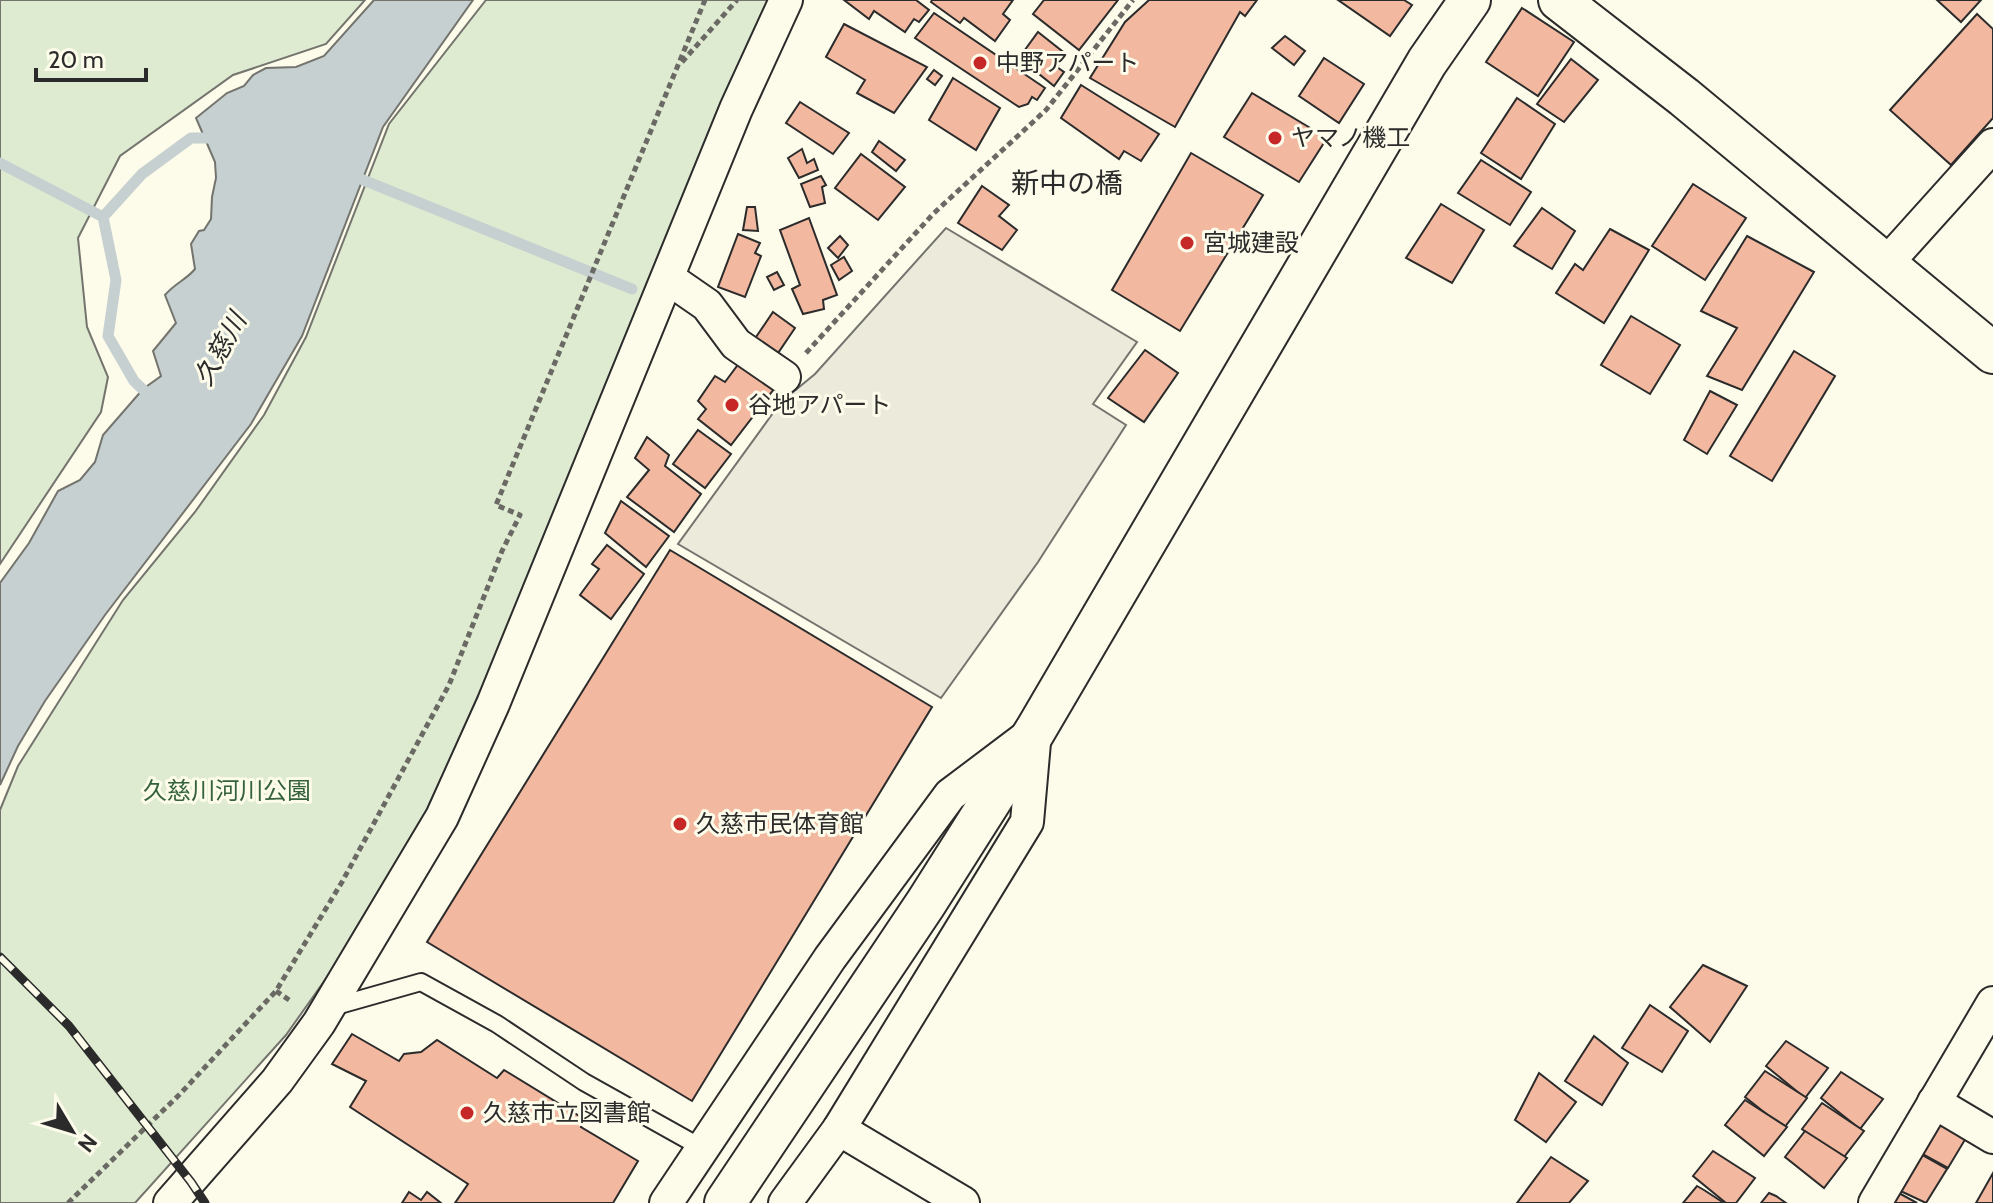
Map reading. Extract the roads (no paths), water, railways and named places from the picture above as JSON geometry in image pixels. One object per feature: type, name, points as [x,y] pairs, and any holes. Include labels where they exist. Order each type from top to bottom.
[{"type":"street","points":[[170,1203],[277,1081],[329,1008],[442,817],[493,704],[736,109],[786,0]]},
{"type":"street","points":[[725,1203],[926,903],[1035,731],[1427,62],[1470,0]]},
{"type":"street","points":[[1559,0],[1684,97],[1993,353]]},
{"type":"street","points":[[1885,265],[1993,145]]},
{"type":"street","points":[[668,278],[707,305],[736,344],[784,377]]},
{"type":"street","points":[[785,1203],[839,1129],[1027,822],[1035,731]]},
{"type":"street","points":[[666,1203],[830,958],[950,795],[1035,731]]},
{"type":"street","points":[[1875,1203],[1993,1005]]},
{"type":"street","points":[[1934,1102],[1993,1137]]},
{"type":"street","points":[[839,1129],[963,1203]]},
{"type":"lane","points":[[329,1008],[421,982],[497,1024],[584,1082],[702,1148]]},
{"type":"water","name":"久慈川","points":[[374,0],[473,0],[383,127],[302,336],[251,424],[105,615],[45,701],[18,746],[0,785],[0,583],[29,543],[58,491],[80,480],[95,462],[103,435],[143,389],[161,376],[153,351],[176,323],[165,295],[195,269],[191,244],[211,219],[215,162],[196,118],[266,68],[296,67],[324,56]]},
{"type":"waterway","points":[[103,217],[142,174],[191,138],[218,138]]},
{"type":"waterway","points":[[0,163],[103,217],[116,280],[108,336],[134,381],[153,399]]},
{"type":"waterway","points":[[351,175],[632,289]]},
{"type":"railway","points":[[0,957],[69,1026],[205,1203]]},
{"type":"place","name":"中野アパート","points":[[980,63]]},
{"type":"place","name":"ヤマノ機工","points":[[1275,138]]},
{"type":"place","name":"宮城建設","points":[[1187,243]]},
{"type":"place","name":"谷地アパート","points":[[732,405]]},
{"type":"place","name":"久慈市民体育館","points":[[680,824]]},
{"type":"place","name":"久慈市立図書館","points":[[467,1113]]},
{"type":"district","name":"新中の橋","points":[[1067,183]]},
{"type":"park label","name":"久慈川河川公園","points":[[227,791]]}]
